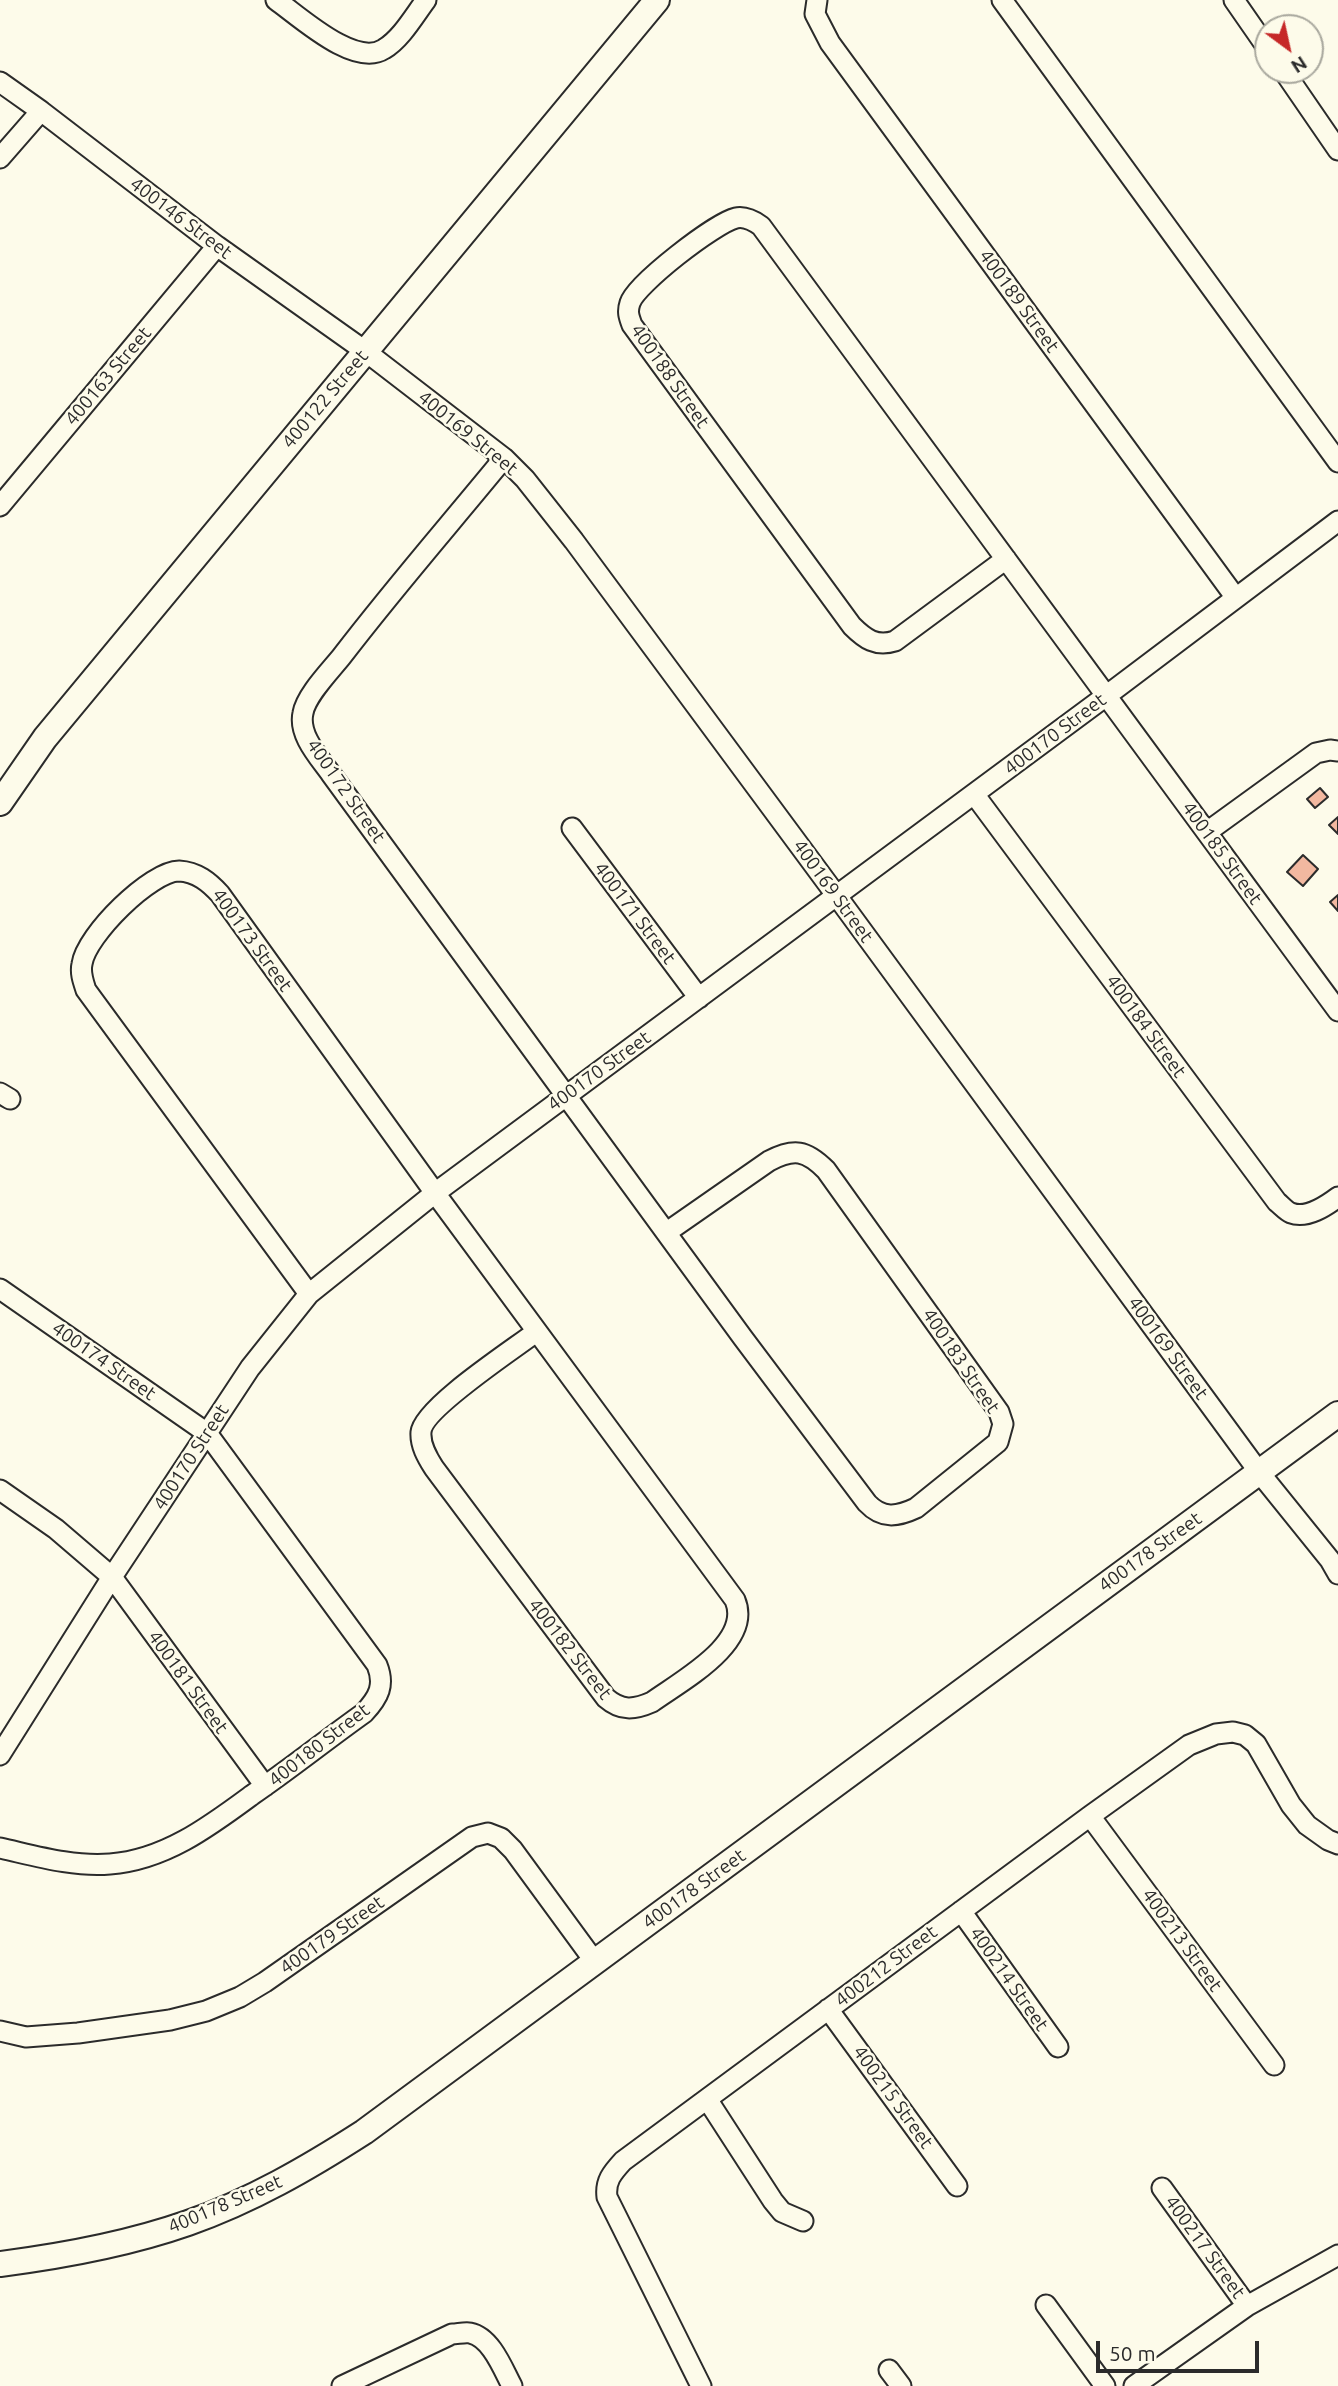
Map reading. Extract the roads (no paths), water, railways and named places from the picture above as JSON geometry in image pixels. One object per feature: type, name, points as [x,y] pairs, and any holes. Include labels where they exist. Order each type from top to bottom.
[{"type":"street","points":[[276,0],[354,53],[365,55],[382,51],[391,44],[426,0]]},
{"type":"street","name":"400122 Street","points":[[0,803],[54,727],[657,0]]},
{"type":"street","name":"400189 Street","points":[[817,0],[815,14],[830,44],[1236,597]]},
{"type":"street","points":[[1002,0],[1338,462]]},
{"type":"street","points":[[1237,1],[1254,27]]},
{"type":"street","name":"400146 Street","points":[[0,82],[217,246],[365,351]]},
{"type":"street","points":[[1293,84],[1338,150]]},
{"type":"street","points":[[0,159],[41,111]]},
{"type":"street","name":"400188 Street","points":[[1006,559],[895,641],[873,643],[863,637],[852,626],[632,324],[628,314],[631,301],[647,283],[694,242],[721,224],[738,217],[761,226],[1006,559],[1106,696]]},
{"type":"street","name":"400163 Street","points":[[0,506],[217,246]]},
{"type":"street","name":"400169 Street","points":[[365,351],[504,458],[545,502],[1259,1472],[1338,1574]]},
{"type":"street","name":"400172 Street","points":[[504,458],[375,613],[312,694],[303,711],[302,724],[315,751],[331,774],[567,1095]]},
{"type":"street","name":"400170 Street","points":[[0,1755],[206,1433],[250,1368],[309,1293],[435,1193],[1338,521]]},
{"type":"street","name":"400185 Street","points":[[1106,696],[1338,1011]]},
{"type":"street","points":[[1207,832],[1316,753],[1338,751]]},
{"type":"street","name":"400184 Street","points":[[974,794],[1278,1202],[1290,1213],[1304,1214],[1315,1211],[1338,1197]]},
{"type":"street","name":"400171 Street","points":[[572,828],[699,998]]},
{"type":"street","name":"400173 Street","points":[[309,1293],[86,990],[81,975],[82,962],[89,944],[106,922],[134,896],[163,876],[177,871],[192,873],[208,881],[435,1193]]},
{"type":"street","name":"400183 Street","points":[[567,1095],[743,1338],[874,1511],[894,1516],[916,1508],[998,1442],[1003,1424],[999,1412],[851,1204],[817,1161],[805,1154],[787,1152],[758,1168],[667,1232]]},
{"type":"street","name":"400182 Street","points":[[435,1193],[735,1600],[738,1608],[737,1629],[727,1645],[652,1702],[639,1708],[615,1706],[606,1698],[434,1468],[422,1442],[421,1431],[425,1420],[440,1404],[537,1332]]},
{"type":"street","name":"400174 Street","points":[[0,1289],[206,1433]]},
{"type":"street","name":"400178 Street","points":[[0,2264],[114,2245],[188,2223],[254,2195],[313,2165],[364,2133],[1338,1414]]},
{"type":"street","name":"400180 Street","points":[[0,1849],[63,1862],[110,1864],[142,1859],[187,1839],[265,1786],[364,1713],[380,1692],[382,1679],[377,1665],[206,1433]]},
{"type":"street","points":[[0,1490],[56,1529],[113,1577]]},
{"type":"street","name":"400181 Street","points":[[113,1577],[265,1786]]},
{"type":"street","name":"400212 Street","points":[[701,2386],[607,2197],[606,2187],[610,2176],[623,2161],[1189,1745],[1216,1734],[1233,1732],[1245,1735],[1256,1744],[1291,1805],[1307,1825],[1328,1840],[1338,1843]]},
{"type":"street","name":"400213 Street","points":[[1090,1816],[1274,2064]]},
{"type":"street","name":"400179 Street","points":[[0,2031],[26,2037],[89,2031],[170,2020],[229,2002],[288,1967],[472,1837],[488,1833],[501,1838],[513,1850],[596,1962]]},
{"type":"street","name":"400214 Street","points":[[961,1911],[1058,2048]]},
{"type":"street","name":"400215 Street","points":[[828,2009],[957,2186]]},
{"type":"street","points":[[707,2099],[773,2202],[782,2212],[803,2221]]},
{"type":"street","name":"400217 Street","points":[[1162,2188],[1247,2306]]},
{"type":"street","points":[[1134,2386],[1247,2306],[1338,2255]]},
{"type":"street","points":[[1046,2305],[1105,2386]]},
{"type":"street","points":[[342,2386],[452,2334],[469,2332],[482,2339],[492,2351],[512,2386]]}]
